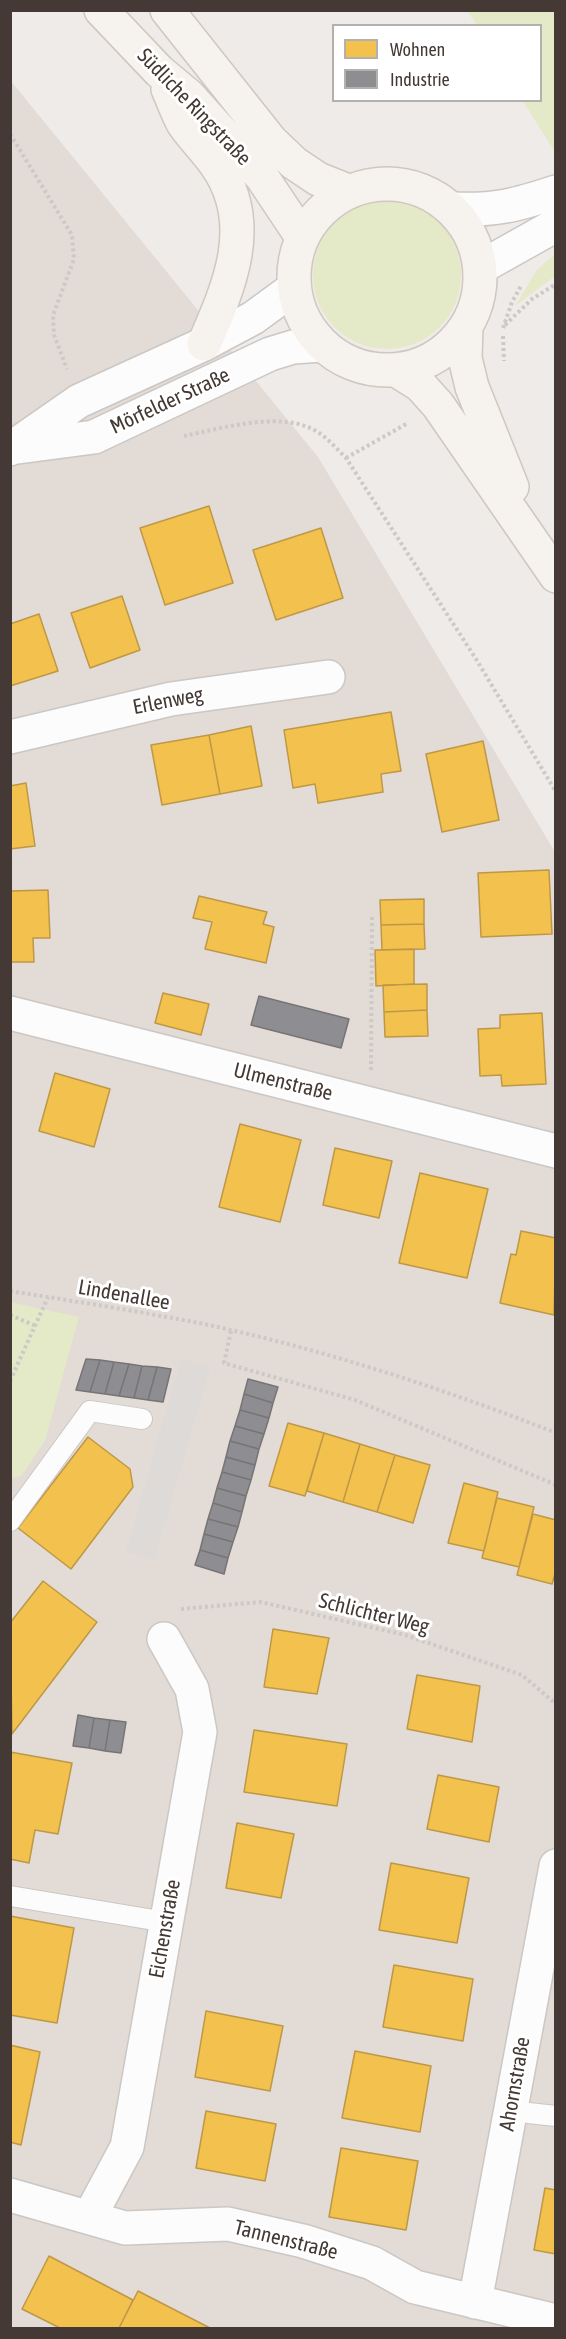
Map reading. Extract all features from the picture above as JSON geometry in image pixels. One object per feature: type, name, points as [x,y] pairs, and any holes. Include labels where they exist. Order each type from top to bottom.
[{"type":"main road","name":"Südliche Ringstraße","points":[[101,10],[159,71],[189,96],[262,177],[302,237]]},
{"type":"main road","name":"Südliche Ringstraße","points":[[166,10],[271,141],[294,163],[318,178],[348,191]]},
{"type":"main road","points":[[159,71],[183,123],[218,166],[232,193],[238,242],[230,284],[204,344]]},
{"type":"main road","points":[[375,183],[403,184],[430,193],[453,209],[467,226],[476,246],[481,267],[479,299],[466,328],[447,349],[423,364],[396,370],[369,369],[344,360],[322,345],[303,319],[294,288],[294,262],[302,237],[321,210],[348,191],[375,183]]},
{"type":"main road","points":[[466,328],[465,358],[472,387],[534,542]]},
{"type":"main road","points":[[396,370],[420,385],[438,405],[534,542],[555,576]]},
{"type":"street","points":[[453,209],[486,211],[517,205],[555,192]]},
{"type":"street","points":[[481,267],[555,225]]},
{"type":"street","name":"Mörfelder Straße","points":[[13,448],[79,401],[204,344],[253,318],[294,288]]},
{"type":"street","name":"Mörfelder Straße","points":[[13,448],[94,437],[270,354],[293,347],[322,345]]},
{"type":"street","name":"Erlenweg","points":[[10,737],[171,699],[328,677]]},
{"type":"street","name":"Ulmenstraße","points":[[10,1012],[555,1150]]},
{"type":"street","name":"Eichenstraße","points":[[90,2216],[127,2147],[200,1732],[192,1689],[168,1624]]},
{"type":"street","name":"Ahornstraße","points":[[475,2302],[555,1866]]},
{"type":"street","name":"Tannenstraße","points":[[10,2194],[125,2228],[228,2224],[303,2241],[372,2263],[414,2287],[555,2321]]},
{"type":"lane","points":[[10,1521],[90,1411],[142,1419]]},
{"type":"lane","points":[[10,1896],[166,1922]]},
{"type":"lane","points":[[510,2111],[555,2116]]},
{"type":"path","points":[[10,134],[72,235],[74,259],[53,315],[54,335],[79,401]]},
{"type":"path","points":[[504,369],[502,327],[532,300],[555,284]]},
{"type":"path","points":[[180,436],[250,423],[294,422],[321,434],[346,458],[426,582],[555,792]]},
{"type":"path","points":[[371,1104],[372,915]]},
{"type":"path","name":"Lindenallee","points":[[10,1291],[231,1331],[331,1357],[506,1413],[555,1433]]},
{"type":"path","points":[[10,1381],[48,1297]]},
{"type":"path","points":[[10,1315],[36,1326]]},
{"type":"path","points":[[231,1331],[224,1363],[355,1400],[555,1485]]},
{"type":"path","name":"Schlichter Weg","points":[[168,1624],[261,1602],[405,1635],[522,1675],[555,1704]]},
{"type":"shaded area","points":[[10,80],[318,457],[555,852],[555,2328],[11,2328]]},
{"type":"shaded area","points":[[181,1359],[210,1367],[154,1560],[126,1552]]},
{"type":"green space","points":[[467,11],[555,11],[555,152],[524,102],[542,102],[542,24],[476,24]]},
{"type":"green space","points":[[387,201],[415,206],[440,222],[456,247],[461,275],[456,303],[440,328],[415,344],[387,349],[359,344],[334,328],[318,303],[313,275],[318,247],[334,222],[359,206]]},
{"type":"green space","points":[[555,254],[555,276],[515,306],[537,270]]},
{"type":"green space","points":[[10,1302],[79,1317],[45,1441],[22,1475],[11,1479]]},
{"type":"building: Wohnen","points":[[209,506],[233,583],[165,605],[140,528]]},
{"type":"building: Wohnen","points":[[321,528],[343,598],[276,620],[253,550]]},
{"type":"building: Wohnen","points":[[122,596],[140,650],[90,668],[71,613]]},
{"type":"building: Wohnen","points":[[39,614],[58,671],[10,686],[10,624]]},
{"type":"building: Wohnen","points":[[391,712],[401,771],[381,774],[383,792],[318,803],[315,784],[293,788],[284,730]]},
{"type":"building: Wohnen","points":[[251,726],[262,786],[220,794],[209,735]]},
{"type":"building: Wohnen","points":[[209,735],[220,794],[162,805],[151,745]]},
{"type":"building: Wohnen","points":[[483,741],[499,820],[442,832],[426,754]]},
{"type":"building: Wohnen","points":[[26,783],[35,846],[10,849],[10,786]]},
{"type":"building: Wohnen","points":[[549,870],[552,934],[481,937],[478,873]]},
{"type":"building: Wohnen","points":[[48,890],[50,938],[33,938],[34,962],[10,962],[10,891]]},
{"type":"building: Wohnen","points":[[199,896],[267,912],[263,924],[274,927],[266,963],[205,949],[212,922],[193,918]]},
{"type":"building: Wohnen","points":[[424,899],[424,924],[381,925],[380,900]]},
{"type":"building: Wohnen","points":[[424,924],[425,949],[382,950],[381,925]]},
{"type":"building: Wohnen","points":[[414,949],[414,984],[376,986],[375,950]]},
{"type":"building: Wohnen","points":[[427,984],[427,1010],[384,1012],[383,985]]},
{"type":"building: Wohnen","points":[[163,993],[209,1004],[201,1035],[155,1023]]},
{"type":"building: Wohnen","points":[[427,1010],[428,1036],[385,1037],[384,1012]]},
{"type":"building: Wohnen","points":[[542,1013],[546,1084],[502,1086],[501,1075],[480,1076],[478,1029],[500,1028],[500,1015]]},
{"type":"building: Wohnen","points":[[55,1073],[110,1089],[94,1147],[39,1131]]},
{"type":"building: Wohnen","points":[[240,1124],[301,1140],[280,1222],[219,1207]]},
{"type":"building: Wohnen","points":[[335,1148],[392,1161],[379,1218],[323,1205]]},
{"type":"building: Wohnen","points":[[420,1173],[488,1189],[467,1278],[399,1263]]},
{"type":"building: Wohnen","points":[[521,1231],[556,1238],[554,1315],[500,1303],[511,1254],[516,1255]]},
{"type":"building: Wohnen","points":[[288,1423],[324,1433],[305,1496],[269,1486]]},
{"type":"building: Wohnen","points":[[324,1433],[360,1444],[343,1502],[307,1491]]},
{"type":"building: Wohnen","points":[[88,1437],[130,1469],[133,1487],[71,1569],[18,1528]]},
{"type":"building: Wohnen","points":[[360,1444],[395,1455],[377,1512],[343,1502]]},
{"type":"building: Wohnen","points":[[395,1455],[430,1465],[413,1523],[377,1512]]},
{"type":"building: Wohnen","points":[[464,1483],[498,1492],[484,1551],[448,1543]]},
{"type":"building: Wohnen","points":[[497,1498],[534,1507],[519,1567],[482,1558]]},
{"type":"building: Wohnen","points":[[533,1514],[556,1520],[556,1570],[552,1584],[517,1575]]},
{"type":"building: Wohnen","points":[[43,1581],[97,1622],[12,1734],[10,1623]]},
{"type":"building: Wohnen","points":[[273,1629],[329,1638],[317,1694],[264,1687]]},
{"type":"building: Wohnen","points":[[417,1675],[480,1686],[472,1742],[407,1729]]},
{"type":"building: Wohnen","points":[[254,1730],[347,1744],[337,1806],[244,1792]]},
{"type":"building: Wohnen","points":[[10,1752],[72,1763],[58,1834],[35,1830],[29,1863],[10,1859]]},
{"type":"building: Wohnen","points":[[438,1775],[499,1787],[489,1842],[427,1829]]},
{"type":"building: Wohnen","points":[[237,1823],[294,1834],[281,1898],[226,1888]]},
{"type":"building: Wohnen","points":[[391,1863],[469,1878],[457,1943],[379,1930]]},
{"type":"building: Wohnen","points":[[10,1916],[74,1928],[57,2023],[10,2015]]},
{"type":"building: Wohnen","points":[[394,1965],[473,1979],[463,2041],[383,2027]]},
{"type":"building: Wohnen","points":[[206,2011],[283,2026],[270,2091],[195,2077]]},
{"type":"building: Wohnen","points":[[10,2045],[40,2052],[21,2145],[10,2142]]},
{"type":"building: Wohnen","points":[[355,2051],[431,2066],[420,2132],[342,2118]]},
{"type":"building: Wohnen","points":[[206,2111],[276,2124],[265,2181],[196,2168]]},
{"type":"building: Wohnen","points":[[341,2148],[418,2161],[406,2230],[329,2217]]},
{"type":"building: Wohnen","points":[[545,2188],[556,2190],[556,2254],[534,2250]]},
{"type":"building: Wohnen","points":[[49,2256],[133,2300],[119,2328],[60,2328],[22,2309]]},
{"type":"building: Wohnen","points":[[138,2291],[210,2328],[119,2328]]},
{"type":"building: Industrie","points":[[259,996],[349,1019],[341,1048],[251,1025]]},
{"type":"building: Industrie","points":[[86,1359],[100,1360],[90,1392],[76,1390]]},
{"type":"building: Industrie","points":[[100,1360],[114,1362],[105,1394],[90,1392]]},
{"type":"building: Industrie","points":[[114,1362],[129,1364],[119,1396],[105,1394]]},
{"type":"building: Industrie","points":[[129,1364],[142,1366],[134,1398],[119,1396]]},
{"type":"building: Industrie","points":[[142,1366],[157,1367],[148,1400],[134,1398]]},
{"type":"building: Industrie","points":[[157,1367],[171,1369],[163,1402],[148,1400]]},
{"type":"building: Industrie","points":[[248,1379],[278,1387],[273,1403],[244,1394]]},
{"type":"building: Industrie","points":[[244,1394],[273,1403],[269,1418],[240,1410]]},
{"type":"building: Industrie","points":[[240,1410],[269,1418],[264,1434],[235,1426]]},
{"type":"building: Industrie","points":[[235,1426],[264,1434],[259,1449],[230,1441]]},
{"type":"building: Industrie","points":[[230,1441],[259,1449],[255,1465],[226,1457]]},
{"type":"building: Industrie","points":[[226,1457],[255,1465],[251,1480],[222,1472]]},
{"type":"building: Industrie","points":[[222,1472],[251,1480],[246,1496],[217,1488]]},
{"type":"building: Industrie","points":[[217,1488],[246,1496],[242,1512],[213,1503]]},
{"type":"building: Industrie","points":[[213,1503],[242,1512],[238,1527],[208,1519]]},
{"type":"building: Industrie","points":[[208,1519],[238,1527],[233,1542],[204,1534]]},
{"type":"building: Industrie","points":[[204,1534],[233,1542],[228,1558],[200,1550]]},
{"type":"building: Industrie","points":[[200,1550],[228,1558],[224,1574],[195,1565]]},
{"type":"building: Industrie","points":[[78,1715],[94,1718],[89,1748],[73,1746]]},
{"type":"building: Industrie","points":[[94,1718],[110,1720],[105,1751],[89,1748]]},
{"type":"building: Industrie","points":[[110,1720],[126,1722],[121,1753],[105,1751]]}]
